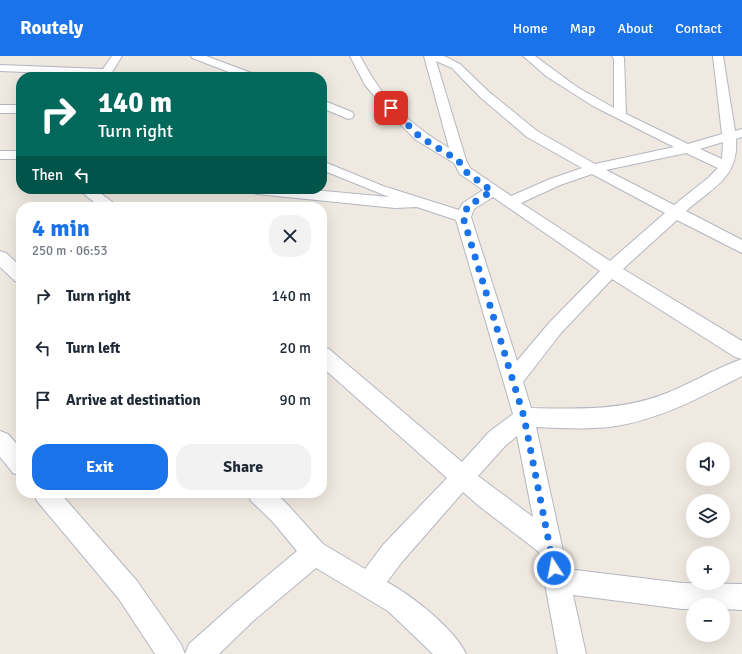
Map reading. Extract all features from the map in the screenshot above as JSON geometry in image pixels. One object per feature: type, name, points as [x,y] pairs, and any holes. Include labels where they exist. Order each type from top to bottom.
[{"type":"street","points":[[107,72],[117,56]]},
{"type":"street","points":[[196,56],[239,72]]},
{"type":"street","points":[[355,56],[371,85],[391,108],[420,137],[458,160]]},
{"type":"street","points":[[429,56],[458,160],[465,171],[585,254],[742,351]]},
{"type":"street","points":[[435,56],[456,66],[484,94],[532,134],[593,169],[742,247]]},
{"type":"street","points":[[528,56],[567,86],[598,104],[688,148],[732,160]]},
{"type":"street","points":[[617,56],[619,58],[620,115]]},
{"type":"street","points":[[514,380],[555,328],[612,270],[701,190],[714,182],[732,160],[736,134],[718,56]]},
{"type":"street","points":[[0,68],[52,72]]},
{"type":"street","points":[[327,106],[348,115]]},
{"type":"street","points":[[0,109],[16,109]]},
{"type":"street","points":[[510,202],[555,182],[593,169],[688,148],[736,134]]},
{"type":"street","points":[[0,155],[16,155]]},
{"type":"street","points":[[327,167],[378,189],[463,217]]},
{"type":"street","points":[[492,191],[468,206],[463,217],[514,380],[524,417],[572,654]]},
{"type":"street","points":[[92,194],[103,202]]},
{"type":"street","points":[[306,194],[395,203],[419,202]]},
{"type":"street","points":[[0,257],[16,272]]},
{"type":"street","points":[[327,359],[487,498],[550,545]]},
{"type":"street","points":[[368,586],[392,554],[497,439],[524,417],[595,418],[630,414],[684,396],[742,367]]},
{"type":"street","points":[[0,441],[16,459]]},
{"type":"street","points":[[49,498],[128,590],[171,654]]},
{"type":"street","points":[[264,498],[280,513],[314,553],[397,602],[435,636],[452,654]]},
{"type":"street","points":[[199,654],[244,612],[314,553]]},
{"type":"street","points":[[557,580],[682,596],[742,598]]},
{"type":"route","points":[[391,108],[420,137],[458,160],[465,171],[492,191],[468,206],[463,217],[514,380],[524,417],[554,568]]}]
